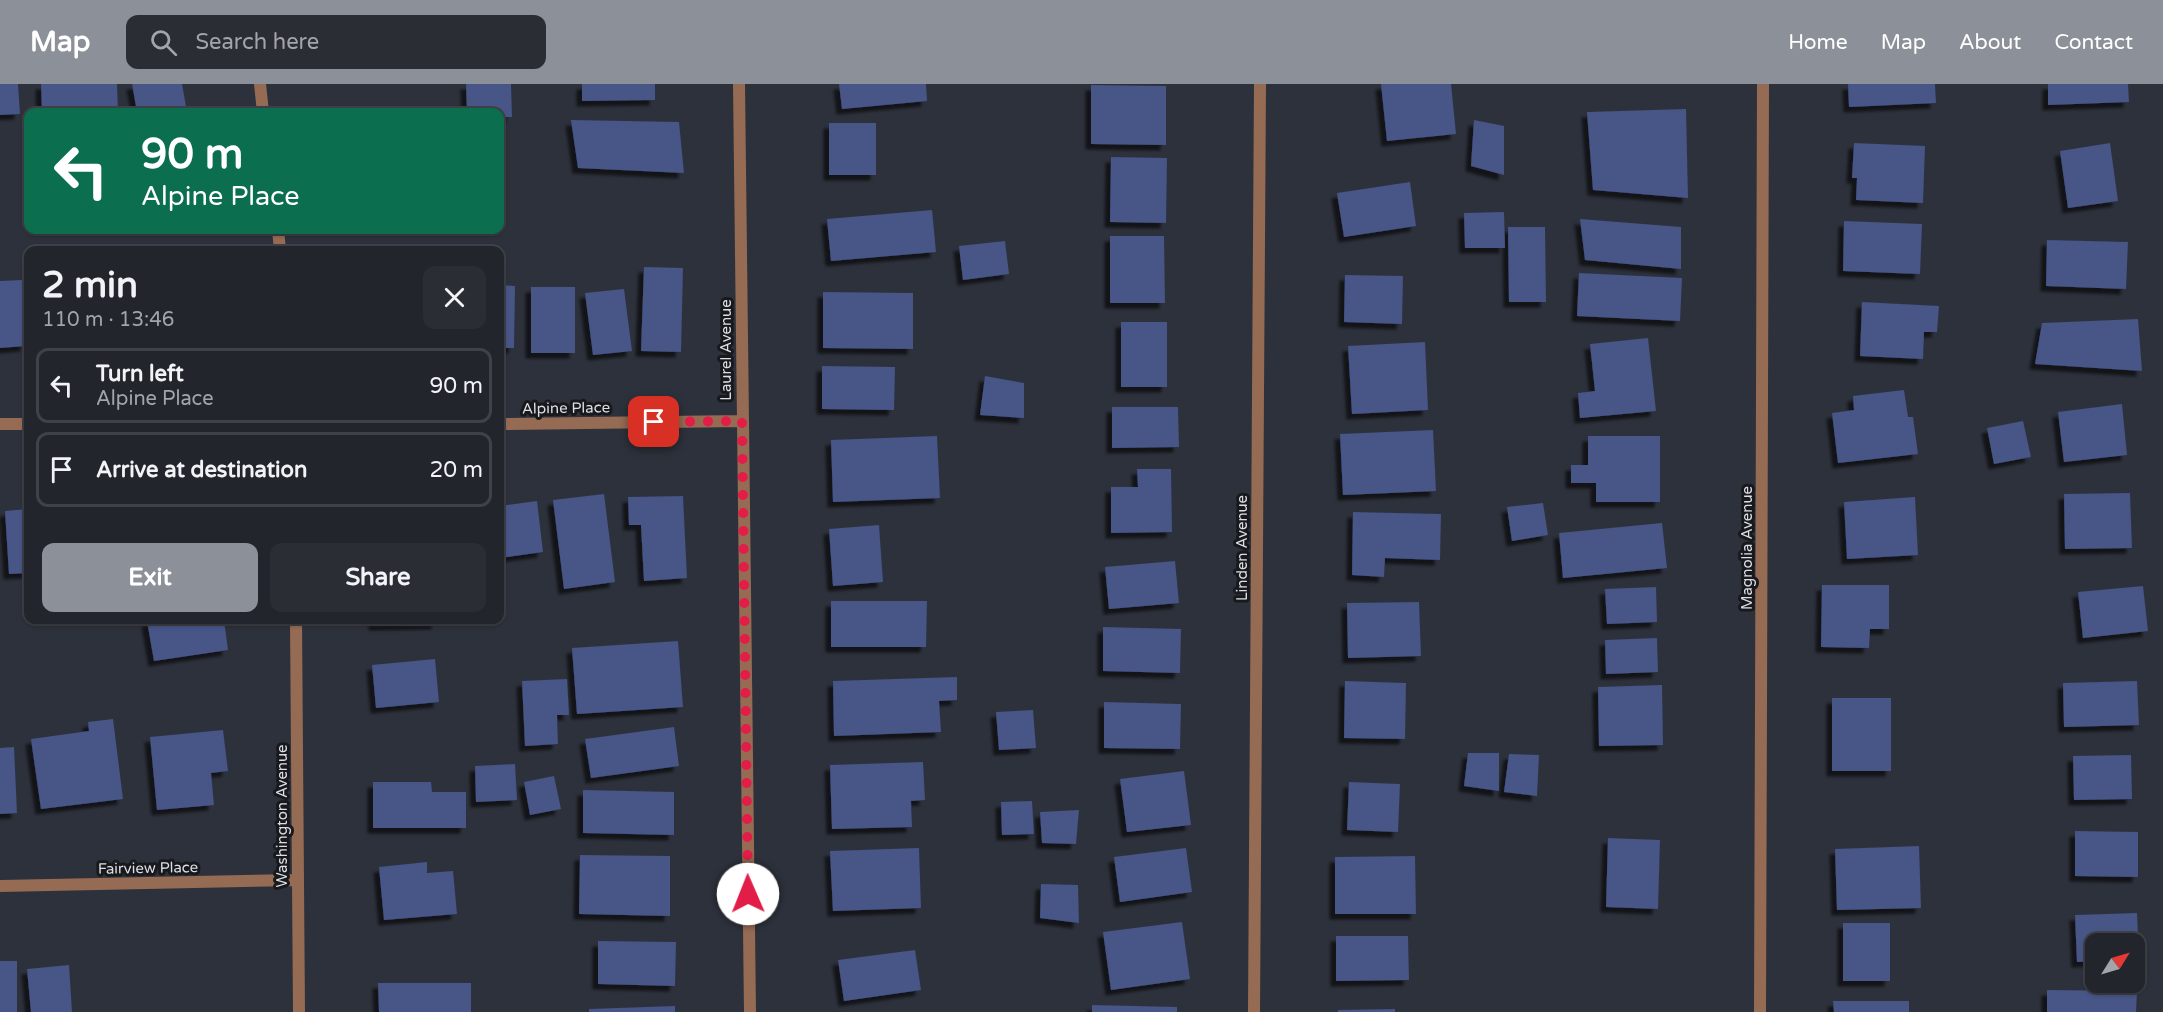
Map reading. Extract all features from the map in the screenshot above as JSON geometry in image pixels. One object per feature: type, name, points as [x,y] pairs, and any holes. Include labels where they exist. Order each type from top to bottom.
[{"type":"street","points":[[260,84],[263,108]]},
{"type":"street","name":"Laurel Avenue","points":[[739,84],[750,1012]]},
{"type":"street","name":"Linden Avenue","points":[[1254,1012],[1260,84]]},
{"type":"street","name":"Magnolia Avenue","points":[[1760,1012],[1763,84]]},
{"type":"street","name":"Alpine Place","points":[[504,424],[742,421]]},
{"type":"street","points":[[0,424],[24,424]]},
{"type":"street","name":"Washington Avenue","points":[[297,624],[299,1012]]},
{"type":"street","name":"Fairview Place","points":[[0,886],[297,880]]},
{"type":"building","points":[[0,84],[18,84],[20,114],[0,115]]},
{"type":"building","points":[[41,84],[117,84],[118,108],[42,108]]},
{"type":"building","points":[[132,84],[182,84],[186,108],[136,108]]},
{"type":"building","points":[[466,84],[511,84],[512,117],[504,117],[504,108],[467,108]]},
{"type":"building","points":[[582,84],[655,84],[655,100],[582,101]]},
{"type":"building","points":[[839,84],[926,84],[927,101],[842,109]]},
{"type":"building","points":[[1381,84],[1451,84],[1456,134],[1387,141]]},
{"type":"building","points":[[1848,84],[1935,84],[1936,103],[1849,107]]},
{"type":"building","points":[[2048,84],[2128,84],[2129,102],[2048,105]]},
{"type":"building","points":[[1091,85],[1166,86],[1166,145],[1091,144]]},
{"type":"building","points":[[1686,109],[1688,198],[1593,190],[1587,112]]},
{"type":"building","points":[[571,120],[679,122],[684,173],[578,168]]},
{"type":"building","points":[[1474,120],[1504,126],[1504,175],[1471,166]]},
{"type":"building","points":[[829,123],[876,123],[876,175],[829,175]]},
{"type":"building","points":[[1854,143],[1925,146],[1923,203],[1856,200],[1857,178],[1852,178]]},
{"type":"building","points":[[2110,143],[2118,201],[2068,208],[2060,151]]},
{"type":"building","points":[[1111,157],[1167,158],[1166,223],[1110,222]]},
{"type":"building","points":[[1410,182],[1416,226],[1344,237],[1337,193]]},
{"type":"building","points":[[932,210],[936,252],[831,261],[827,219]]},
{"type":"building","points":[[1504,212],[1505,248],[1465,248],[1464,213]]},
{"type":"building","points":[[1580,219],[1681,227],[1681,269],[1585,260]]},
{"type":"building","points":[[1844,221],[1922,224],[1920,274],[1843,271]]},
{"type":"building","points":[[1508,227],[1545,227],[1546,302],[1509,302]]},
{"type":"building","points":[[1110,236],[1164,236],[1165,303],[1110,303]]},
{"type":"building","points":[[2047,240],[2128,242],[2126,289],[2046,286]]},
{"type":"building","points":[[1005,241],[1009,274],[963,280],[959,246]]},
{"type":"building","points":[[644,267],[683,268],[681,352],[641,351]]},
{"type":"building","points":[[1579,273],[1682,278],[1680,321],[1577,316]]},
{"type":"building","points":[[1345,275],[1403,276],[1402,324],[1344,322]]},
{"type":"building","points":[[22,280],[24,346],[0,348],[0,281]]},
{"type":"building","points":[[504,285],[515,286],[514,348],[504,348]]},
{"type":"building","points":[[531,287],[575,287],[575,353],[531,353]]},
{"type":"building","points":[[624,289],[632,351],[593,355],[585,293]]},
{"type":"building","points":[[823,292],[913,293],[913,349],[823,348]]},
{"type":"building","points":[[1862,302],[1939,306],[1937,332],[1924,332],[1923,359],[1860,356]]},
{"type":"building","points":[[2138,319],[2142,371],[2035,364],[2042,323]]},
{"type":"building","points":[[1121,322],[1167,322],[1167,387],[1121,387]]},
{"type":"building","points":[[1648,338],[1656,411],[1580,418],[1578,393],[1595,391],[1590,344]]},
{"type":"building","points":[[1425,342],[1428,410],[1352,414],[1348,346]]},
{"type":"building","points":[[822,366],[895,367],[894,410],[822,409]]},
{"type":"building","points":[[985,376],[1024,383],[1024,418],[980,415]]},
{"type":"building","points":[[1904,390],[1908,417],[1913,417],[1918,454],[1838,463],[1832,413],[1854,410],[1853,396]]},
{"type":"building","points":[[2122,404],[2127,455],[2064,462],[2058,412]]},
{"type":"building","points":[[1112,407],[1178,407],[1179,447],[1112,448]]},
{"type":"building","points":[[2023,421],[2031,457],[1994,464],[1987,428]]},
{"type":"building","points":[[1433,430],[1436,491],[1343,495],[1340,434]]},
{"type":"building","points":[[937,436],[940,498],[833,502],[831,440]]},
{"type":"building","points":[[1588,436],[1660,436],[1660,502],[1596,502],[1596,483],[1571,483],[1571,465],[1588,465]]},
{"type":"building","points":[[1137,469],[1171,469],[1172,532],[1111,533],[1111,487],[1138,487]]},
{"type":"building","points":[[2130,493],[2132,548],[2065,549],[2064,494]]},
{"type":"building","points":[[604,494],[615,582],[564,589],[553,500]]},
{"type":"building","points":[[683,496],[687,578],[644,581],[641,525],[629,525],[628,497]]},
{"type":"building","points":[[1915,497],[1918,555],[1847,559],[1844,502]]},
{"type":"building","points":[[537,501],[543,552],[504,557],[504,505]]},
{"type":"building","points":[[1543,503],[1548,535],[1512,541],[1507,507]]},
{"type":"building","points":[[24,509],[24,573],[9,574],[5,511]]},
{"type":"building","points":[[1353,512],[1441,514],[1440,560],[1385,558],[1384,577],[1352,575]]},
{"type":"building","points":[[1662,523],[1667,568],[1563,578],[1559,533]]},
{"type":"building","points":[[879,525],[883,582],[833,586],[829,529]]},
{"type":"building","points":[[1175,561],[1179,603],[1109,609],[1105,567]]},
{"type":"building","points":[[1822,585],[1889,585],[1889,629],[1870,629],[1869,648],[1821,647]]},
{"type":"building","points":[[2143,586],[2148,631],[2083,638],[2078,592]]},
{"type":"building","points":[[1656,587],[1657,622],[1607,624],[1605,589]]},
{"type":"building","points":[[831,601],[927,601],[926,647],[831,647]]},
{"type":"building","points":[[1419,602],[1421,656],[1348,658],[1347,603]]},
{"type":"building","points":[[148,624],[225,624],[228,650],[154,661]]},
{"type":"building","points":[[374,624],[437,624],[374,625]]},
{"type":"building","points":[[1103,627],[1181,629],[1180,673],[1103,671]]},
{"type":"building","points":[[1657,638],[1658,672],[1606,674],[1605,640]]},
{"type":"building","points":[[678,641],[683,707],[577,714],[572,648]]},
{"type":"building","points":[[435,659],[439,702],[376,708],[372,665]]},
{"type":"building","points":[[957,677],[957,700],[939,701],[941,732],[834,736],[833,681]]},
{"type":"building","points":[[567,679],[569,715],[557,715],[558,744],[525,746],[522,681]]},
{"type":"building","points":[[1345,681],[1406,683],[1405,739],[1344,738]]},
{"type":"building","points":[[2137,681],[2139,725],[2064,727],[2063,683]]},
{"type":"building","points":[[1662,685],[1663,745],[1599,746],[1598,687]]},
{"type":"building","points":[[1832,698],[1891,698],[1891,771],[1832,771]]},
{"type":"building","points":[[1104,702],[1181,704],[1180,749],[1104,748]]},
{"type":"building","points":[[1033,710],[1036,748],[999,750],[996,712]]},
{"type":"building","points":[[113,719],[123,799],[41,809],[31,739],[89,731],[88,722]]},
{"type":"building","points":[[674,727],[679,766],[591,778],[585,739]]},
{"type":"building","points":[[223,730],[228,771],[211,773],[214,805],[157,810],[150,737]]},
{"type":"building","points":[[14,747],[17,813],[0,814],[0,748]]},
{"type":"building","points":[[1468,753],[1499,753],[1499,791],[1464,786]]},
{"type":"building","points":[[1509,754],[1539,755],[1537,796],[1504,792]]},
{"type":"building","points":[[2131,755],[2132,799],[2074,800],[2073,756]]},
{"type":"building","points":[[923,762],[925,800],[911,801],[912,827],[832,829],[830,765]]},
{"type":"building","points":[[515,764],[517,800],[476,802],[475,766]]},
{"type":"building","points":[[1184,771],[1191,825],[1127,832],[1120,779]]},
{"type":"building","points":[[554,776],[561,809],[530,815],[524,782]]},
{"type":"building","points":[[373,782],[431,782],[432,792],[466,792],[466,828],[373,828]]},
{"type":"building","points":[[1349,782],[1400,784],[1398,832],[1347,830]]},
{"type":"building","points":[[583,790],[674,792],[674,835],[583,833]]},
{"type":"building","points":[[1032,801],[1034,834],[1002,835],[1001,802]]},
{"type":"building","points":[[1079,810],[1076,844],[1042,843],[1040,812]]},
{"type":"building","points":[[2075,831],[2138,832],[2138,877],[2075,876]]},
{"type":"building","points":[[1608,838],[1660,840],[1658,909],[1606,907]]},
{"type":"building","points":[[1919,846],[1921,908],[1837,910],[1835,849]]},
{"type":"building","points":[[919,848],[921,908],[833,911],[830,851]]},
{"type":"building","points":[[1186,848],[1192,892],[1120,902],[1114,857]]},
{"type":"building","points":[[580,855],[670,856],[670,916],[579,914]]},
{"type":"building","points":[[1415,856],[1416,914],[1335,914],[1335,857]]},
{"type":"building","points":[[427,862],[427,873],[453,871],[457,914],[384,920],[379,867]]},
{"type":"building","points":[[1041,884],[1078,885],[1079,923],[1040,918]]},
{"type":"building","points":[[2137,913],[2138,933],[2085,933],[2085,962],[2077,962],[2075,915]]},
{"type":"building","points":[[1182,922],[1190,979],[1111,990],[1103,932]]},
{"type":"building","points":[[1843,923],[1890,923],[1890,981],[1843,981]]},
{"type":"building","points":[[1336,936],[1408,936],[1409,980],[1336,981]]},
{"type":"building","points":[[598,941],[676,942],[675,986],[598,984]]},
{"type":"building","points":[[915,950],[921,990],[844,1001],[838,960]]},
{"type":"building","points":[[0,961],[17,961],[17,1012],[0,1012]]},
{"type":"building","points":[[69,965],[72,1012],[31,1012],[27,969]]},
{"type":"building","points":[[378,983],[471,983],[471,1012],[379,1012]]},
{"type":"building","points":[[2047,990],[2137,993],[2136,1012],[2047,1012]]},
{"type":"building","points":[[1833,1001],[1909,1001],[1909,1012],[1834,1012]]},
{"type":"building","points":[[1092,1005],[1177,1007],[1177,1012],[1092,1012]]},
{"type":"building","points":[[675,1006],[675,1012],[589,1012],[589,1009]]},
{"type":"building","points":[[1395,1009],[1395,1012],[1338,1012],[1338,1010]]},
{"type":"route","points":[[654,422],[742,421],[748,894]]}]
